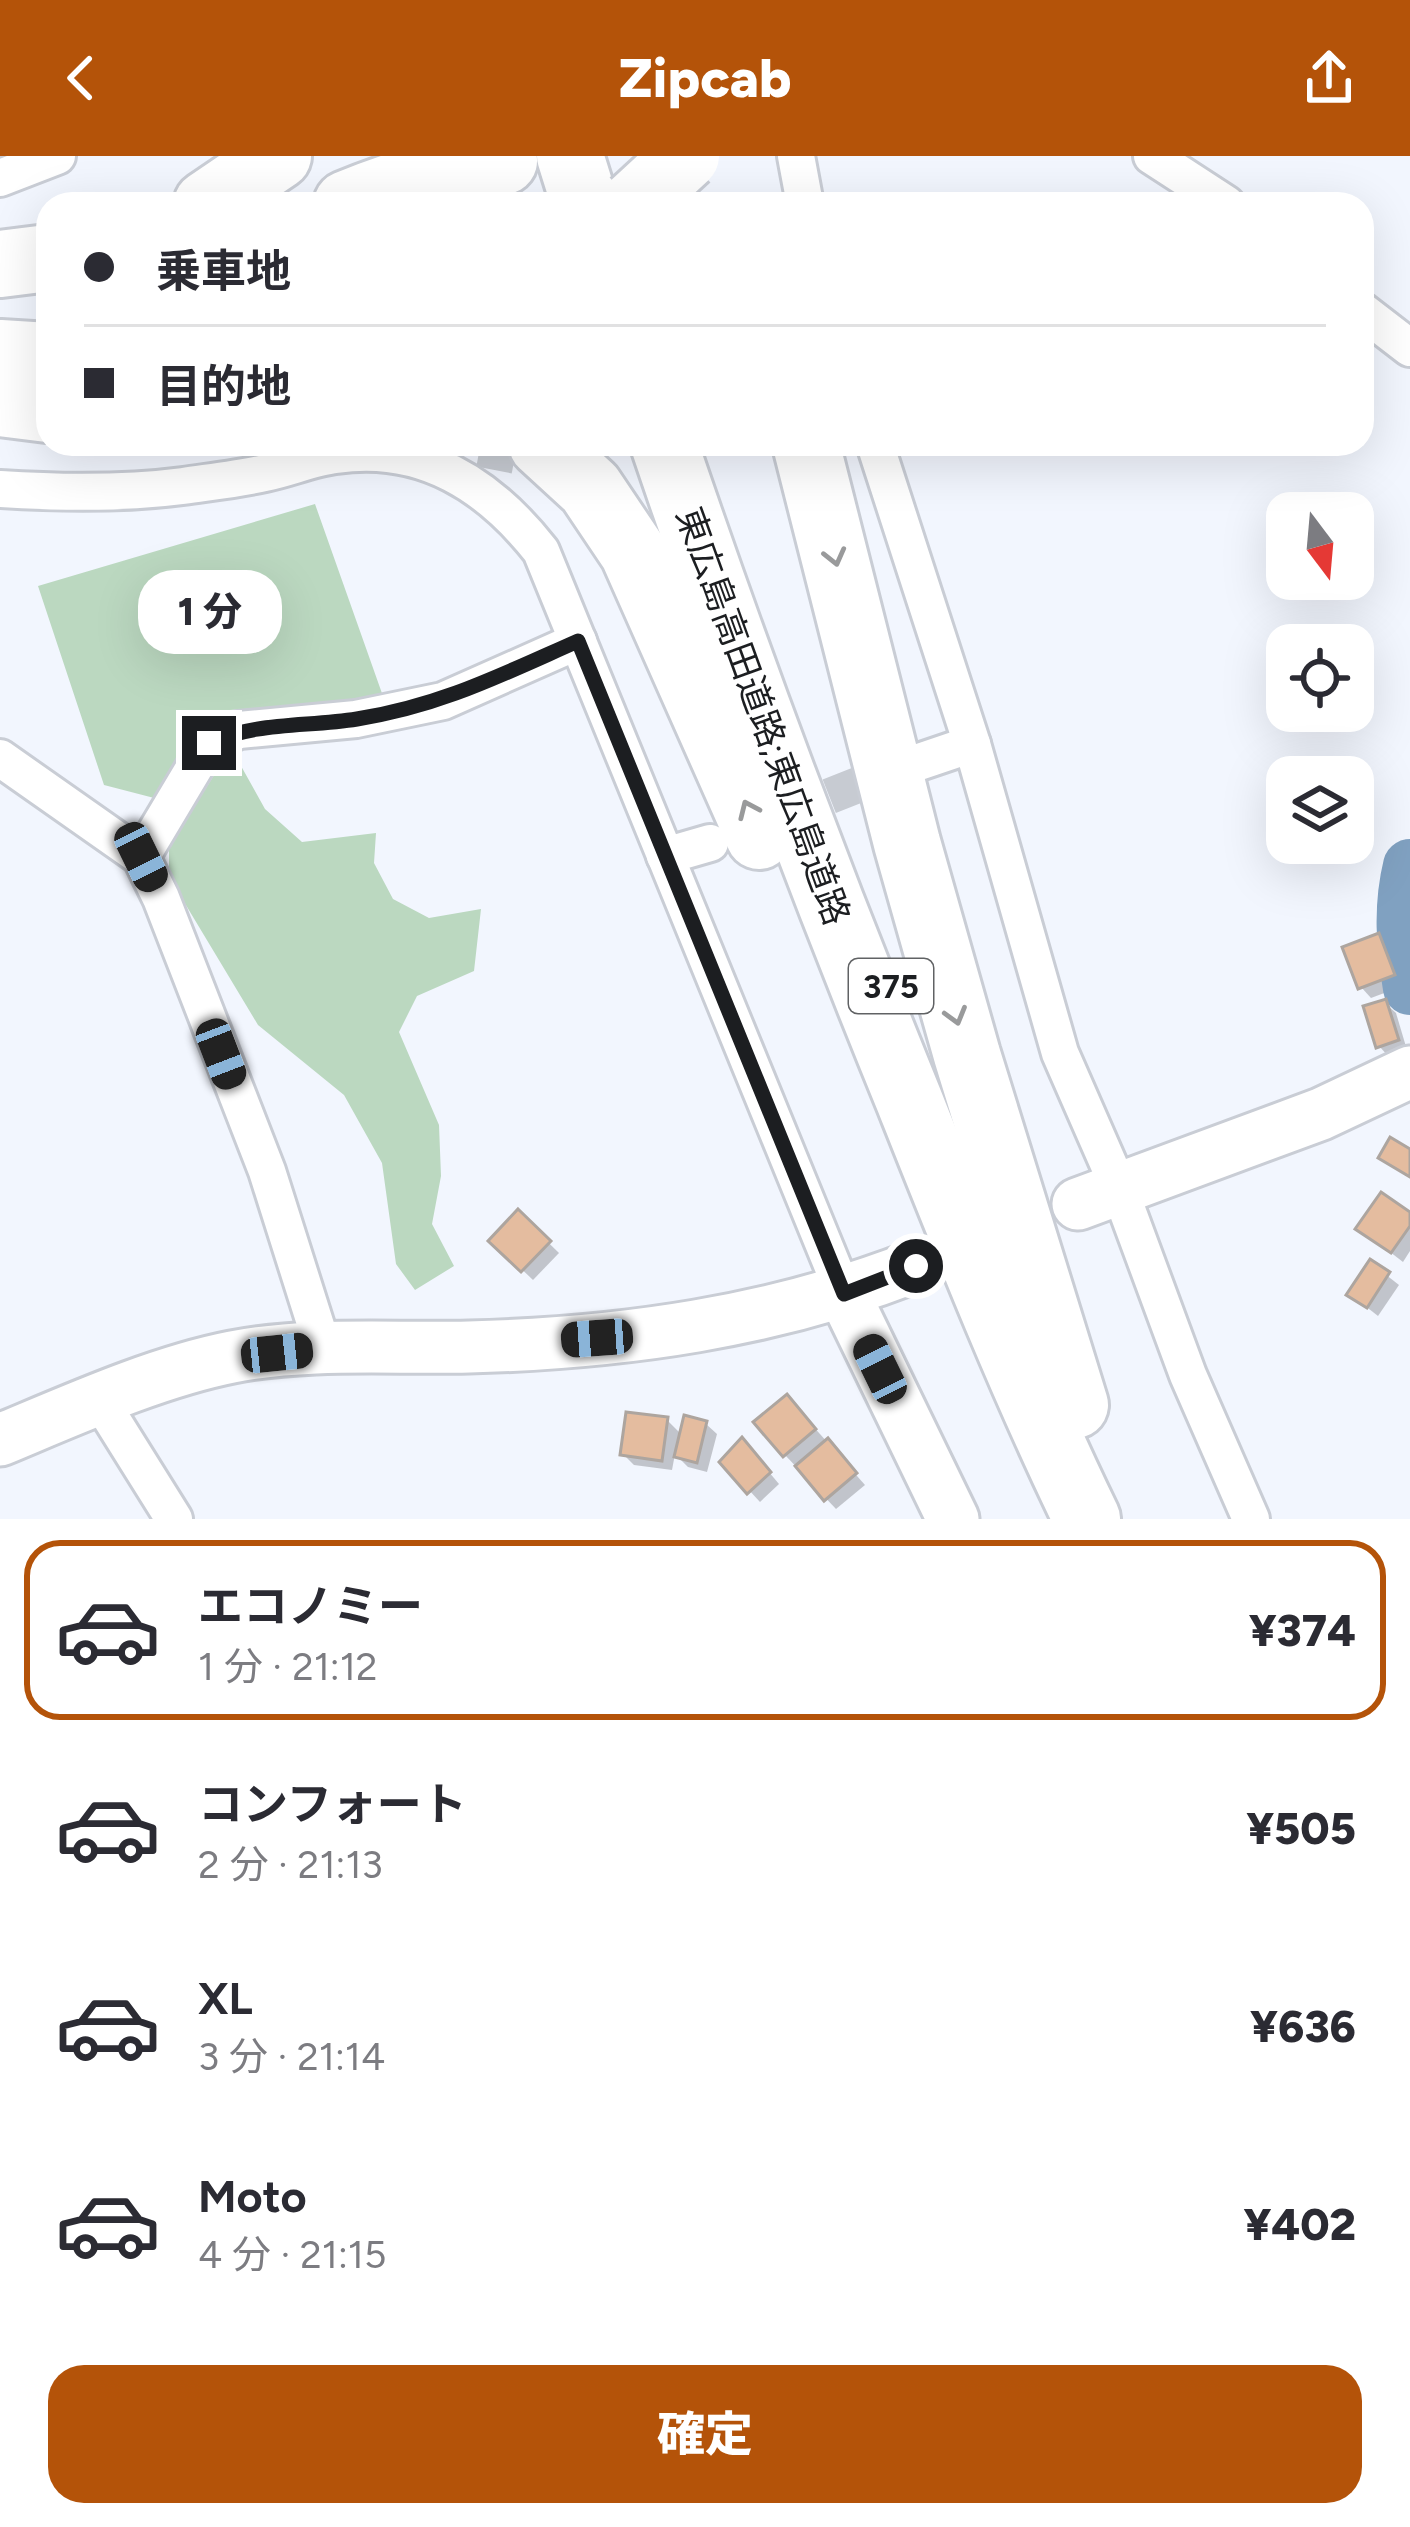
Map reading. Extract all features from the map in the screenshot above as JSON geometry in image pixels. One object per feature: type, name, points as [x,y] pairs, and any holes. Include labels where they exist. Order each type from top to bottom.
[{"type":"highway","points":[[225,192],[278,156]]},
{"type":"highway","points":[[570,156],[619,192],[686,156]]},
{"type":"highway","points":[[376,192],[451,169],[484,188]]},
{"type":"highway","points":[[0,264],[36,260]]},
{"type":"highway","points":[[0,305],[36,304]]},
{"type":"highway","points":[[0,353],[36,355]]},
{"type":"highway","points":[[0,403],[36,408]]},
{"type":"highway","name":"東広島高田道路;東広島道路","points":[[668,456],[769,743],[920,1128],[1051,1445],[1087,1519]]},
{"type":"highway","name":"東広島高田道路;東広島道路","points":[[702,456],[849,878],[1002,1272],[1109,1519]]},
{"type":"highway","points":[[809,456],[907,844],[1109,1519]]},
{"type":"highway","points":[[507,468],[590,488],[633,552],[786,896],[1051,1445]]},
{"type":"street","points":[[0,178],[57,156]]},
{"type":"street","points":[[796,156],[803,192]]},
{"type":"street","points":[[1152,156],[1208,192]]},
{"type":"street","points":[[1374,320],[1410,349]]},
{"type":"street","points":[[0,489],[86,494],[178,486],[331,456]]},
{"type":"street","points":[[398,456],[438,466],[507,468],[512,513],[541,551],[844,1294],[952,1519]]},
{"type":"street","points":[[879,456],[972,744],[1099,1196],[1188,1375],[1251,1519]]},
{"type":"street","points":[[141,857],[209,743],[239,730],[356,719],[443,701],[578,641]]},
{"type":"street","points":[[916,763],[972,744]]},
{"type":"street","points":[[0,758],[141,857],[267,1172],[323,1348]]},
{"type":"street","points":[[665,856],[710,843]]},
{"type":"street","points":[[1099,1196],[1322,1114],[1410,1072]]},
{"type":"street","points":[[0,1440],[99,1399],[231,1357],[323,1348],[473,1347],[638,1335],[727,1323],[844,1294],[916,1266]]},
{"type":"street","points":[[99,1399],[174,1519]]},
{"type":"green space","points":[[315,504],[384,699],[230,710],[206,726],[158,799],[104,785],[38,586]]},
{"type":"green space","points":[[231,748],[265,809],[302,842],[376,833],[374,863],[393,899],[429,918],[481,909],[474,971],[417,996],[399,1032],[439,1125],[441,1176],[432,1224],[454,1266],[415,1290],[396,1264],[382,1163],[344,1095],[258,1025],[169,877],[169,847]]},
{"type":"building","points":[[1379,933],[1395,975],[1358,989],[1342,947]]},
{"type":"building","points":[[1386,999],[1399,1040],[1376,1048],[1363,1006]]},
{"type":"building","points":[[1390,1137],[1410,1149],[1410,1177],[1378,1158]]},
{"type":"building","points":[[1381,1192],[1410,1212],[1410,1226],[1391,1253],[1355,1229]]},
{"type":"building","points":[[518,1209],[551,1241],[521,1272],[488,1241]]},
{"type":"building","points":[[1370,1259],[1390,1272],[1367,1308],[1346,1295]]},
{"type":"building","points":[[787,1394],[816,1429],[783,1457],[753,1422]]},
{"type":"building","points":[[626,1412],[668,1417],[662,1461],[620,1455]]},
{"type":"building","points":[[684,1415],[707,1421],[697,1463],[674,1457]]},
{"type":"building","points":[[742,1437],[771,1472],[747,1494],[719,1462]]},
{"type":"building","points":[[828,1438],[857,1473],[824,1501],[795,1466]]},
{"type":"waterway","points":[[1410,866],[1404,927],[1410,988]]},
{"type":"tunnel","points":[[494,470],[497,456]]},
{"type":"tunnel","points":[[779,816],[901,768]]},
{"type":"route","points":[[209,743],[239,730],[356,719],[443,701],[578,641],[844,1294],[916,1266]]}]
